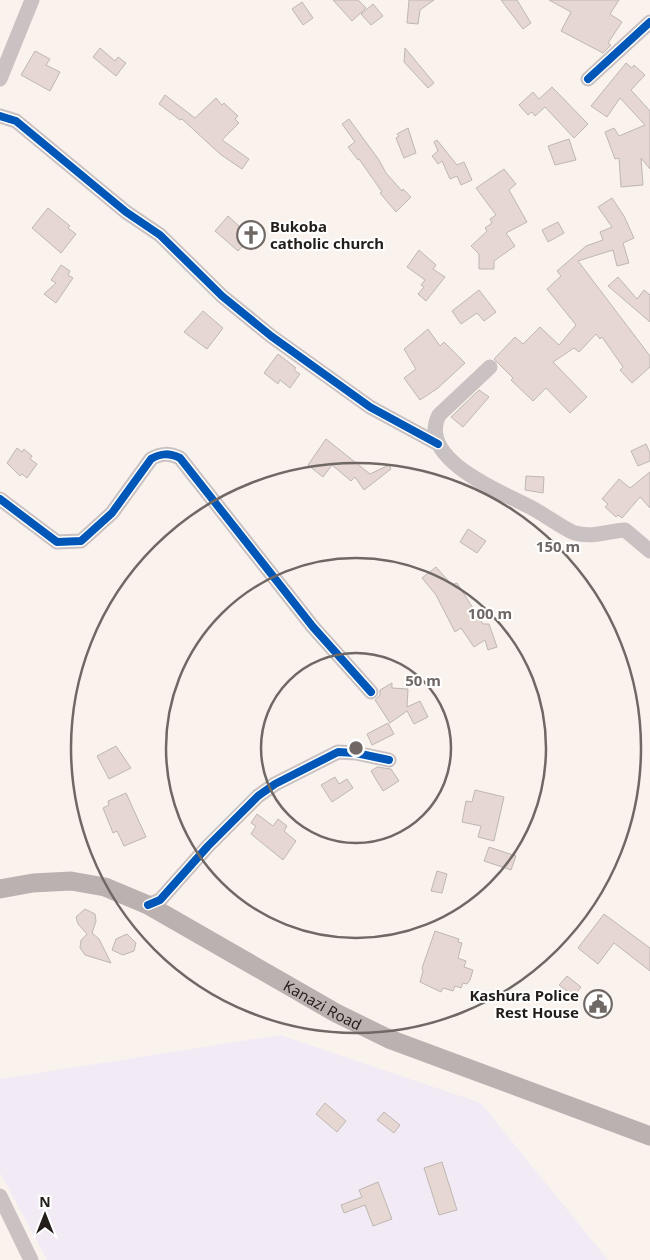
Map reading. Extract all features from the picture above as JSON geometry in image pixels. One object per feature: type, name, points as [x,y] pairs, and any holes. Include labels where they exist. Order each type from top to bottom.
[{"type":"main road","name":"Kanazi Road","points":[[0,889],[33,883],[71,881],[105,887],[148,905],[336,1013],[389,1039],[650,1136]]},
{"type":"street","points":[[0,79],[32,0]]},
{"type":"street","points":[[588,79],[650,22]]},
{"type":"street","points":[[0,116],[16,121],[126,212],[160,235],[222,296],[271,336],[370,407],[438,444],[472,478],[530,507],[575,533],[600,535],[624,530],[650,551]]},
{"type":"street","points":[[438,444],[435,425],[439,415],[490,367]]},
{"type":"street","points":[[0,499],[57,542],[80,541],[112,513],[151,459],[158,455],[170,453],[180,458],[313,627],[371,692]]},
{"type":"street","points":[[148,905],[160,900],[208,846],[258,796],[275,784],[338,752],[356,753],[389,760]]},
{"type":"street","points":[[0,1196],[31,1260]]},
{"type":"shaded area","points":[[280,1035],[481,1103],[608,1260],[47,1260],[0,1173],[0,1079]]},
{"type":"building","points":[[333,0],[358,0],[366,8],[352,21]]},
{"type":"building","points":[[409,0],[434,0],[420,10],[418,24],[407,23]]},
{"type":"building","points":[[501,0],[517,0],[531,23],[523,29]]},
{"type":"building","points":[[549,0],[619,0],[610,14],[622,22],[608,43],[611,45],[603,53],[561,31],[571,12]]},
{"type":"building","points":[[302,2],[313,18],[303,25],[292,9]]},
{"type":"building","points":[[373,4],[383,16],[371,25],[361,14]]},
{"type":"building","points":[[100,48],[115,61],[118,57],[126,63],[116,76],[93,57]]},
{"type":"building","points":[[405,48],[434,83],[428,88],[404,62]]},
{"type":"building","points":[[35,51],[50,59],[46,65],[60,72],[50,91],[21,75]]},
{"type":"building","points":[[626,63],[632,68],[634,65],[645,75],[631,90],[650,111],[650,169],[641,158],[643,185],[621,187],[619,158],[615,159],[605,132],[614,128],[619,136],[645,125],[620,98],[607,117],[591,106]]},
{"type":"building","points":[[552,87],[588,124],[574,138],[545,107],[535,116],[532,112],[528,115],[519,105],[533,92],[539,99]]},
{"type":"building","points":[[165,95],[195,118],[216,98],[222,105],[224,103],[238,116],[235,119],[239,123],[222,140],[249,159],[242,169],[220,154],[182,119],[180,120],[159,104]]},
{"type":"building","points":[[349,119],[379,160],[386,173],[402,191],[403,189],[411,197],[396,212],[380,193],[382,192],[359,159],[348,147],[355,142],[342,124]]},
{"type":"building","points":[[408,128],[416,153],[404,158],[396,138],[399,136],[397,134]]},
{"type":"building","points":[[569,139],[576,160],[555,165],[548,146]]},
{"type":"building","points":[[437,140],[457,165],[464,162],[472,180],[461,185],[457,176],[450,179],[442,161],[438,164],[432,156],[438,151],[434,142]]},
{"type":"building","points":[[504,169],[516,184],[509,190],[527,222],[506,233],[515,246],[494,261],[494,269],[479,269],[479,254],[471,246],[487,231],[485,228],[492,223],[490,219],[496,215],[476,188]]},
{"type":"building","points":[[612,198],[624,216],[634,238],[623,243],[629,263],[617,266],[613,250],[578,261],[650,356],[650,367],[632,383],[620,370],[623,367],[602,337],[600,339],[596,334],[579,352],[574,348],[553,362],[587,397],[570,413],[546,388],[533,401],[511,380],[513,378],[494,359],[515,337],[523,344],[540,327],[559,345],[576,325],[547,289],[561,276],[557,271],[586,246],[603,240],[600,232],[612,227],[598,207]]},
{"type":"building","points":[[48,208],[70,226],[68,228],[76,234],[61,253],[32,228]]},
{"type":"building","points":[[228,216],[251,237],[238,251],[215,231]]},
{"type":"building","points":[[558,222],[564,233],[548,242],[542,230]]},
{"type":"building","points":[[419,250],[436,265],[433,269],[445,277],[426,301],[418,294],[424,287],[421,285],[425,280],[407,267]]},
{"type":"building","points":[[61,265],[70,271],[68,275],[73,278],[56,303],[44,294],[56,283],[51,280]]},
{"type":"building","points":[[618,277],[637,299],[644,290],[650,295],[650,322],[608,286]]},
{"type":"building","points":[[479,290],[496,312],[484,321],[477,313],[461,324],[452,311]]},
{"type":"building","points":[[203,311],[223,328],[207,349],[184,332]]},
{"type":"building","points":[[428,329],[440,346],[444,342],[465,363],[438,388],[420,400],[404,378],[416,369],[404,349]]},
{"type":"building","points":[[278,354],[296,368],[294,370],[300,374],[290,388],[280,380],[278,384],[264,373]]},
{"type":"building","points":[[479,390],[489,397],[463,427],[451,417]]},
{"type":"building","points":[[326,439],[370,474],[389,465],[391,469],[364,490],[355,477],[351,481],[332,465],[323,477],[308,465]]},
{"type":"building","points":[[646,444],[650,453],[650,461],[638,466],[631,451]]},
{"type":"building","points":[[17,448],[22,452],[24,449],[32,456],[30,459],[37,464],[27,478],[22,474],[20,476],[7,463]]},
{"type":"building","points":[[650,472],[650,508],[640,497],[622,518],[618,515],[616,517],[605,507],[608,504],[602,499],[619,479],[630,488]]},
{"type":"building","points":[[526,476],[544,477],[543,493],[525,490]]},
{"type":"building","points":[[468,529],[486,541],[477,553],[460,542]]},
{"type":"building","points":[[436,567],[452,585],[457,583],[483,624],[489,624],[497,647],[488,650],[485,640],[474,647],[461,628],[455,632],[436,595],[422,578]]},
{"type":"building","points":[[392,683],[392,688],[408,689],[407,707],[420,701],[428,717],[414,724],[407,711],[390,723],[375,700],[380,695],[380,690]]},
{"type":"building","points":[[388,723],[394,734],[372,745],[367,734]]},
{"type":"building","points":[[116,746],[131,768],[109,779],[97,756]]},
{"type":"building","points":[[377,767],[391,769],[399,781],[383,791],[371,771]]},
{"type":"building","points":[[335,777],[339,784],[347,779],[353,788],[332,802],[321,785]]},
{"type":"building","points":[[475,790],[504,797],[494,841],[478,837],[481,826],[462,822],[466,801],[472,802]]},
{"type":"building","points":[[126,793],[146,837],[124,846],[117,831],[113,833],[103,808],[109,805],[108,801]]},
{"type":"building","points":[[257,814],[273,826],[278,819],[287,826],[284,831],[296,841],[283,860],[251,834],[256,826],[251,823]]},
{"type":"building","points":[[489,847],[516,856],[511,870],[484,861]]},
{"type":"building","points":[[437,871],[447,874],[442,893],[431,891]]},
{"type":"building","points":[[85,909],[95,914],[96,921],[92,933],[99,939],[111,963],[85,955],[80,948],[81,940],[87,934],[78,924],[76,917]]},
{"type":"building","points":[[604,914],[650,948],[650,971],[614,943],[598,964],[578,948]]},
{"type":"building","points":[[435,931],[459,939],[458,942],[462,943],[458,958],[466,961],[464,967],[473,970],[470,980],[467,984],[463,983],[461,988],[455,986],[453,991],[443,988],[441,992],[420,982],[422,968]]},
{"type":"building","points":[[127,934],[136,943],[134,951],[123,955],[112,950],[116,939]]},
{"type":"building","points":[[567,976],[581,987],[574,996],[559,985]]},
{"type":"building","points":[[325,1103],[346,1121],[337,1132],[316,1114]]},
{"type":"building","points":[[384,1112],[400,1125],[394,1133],[377,1120]]},
{"type":"building","points":[[442,1162],[457,1210],[439,1215],[424,1168]]},
{"type":"building","points":[[378,1182],[392,1219],[373,1226],[365,1205],[344,1213],[341,1205],[362,1197],[359,1190]]},
{"type":"cycle path","points":[[588,79],[650,22]]},
{"type":"cycle path","points":[[0,116],[16,121],[126,212],[160,235],[222,296],[271,336],[370,407],[438,444]]},
{"type":"cycle path","points":[[0,499],[57,542],[81,541],[112,513],[151,459],[165,454],[180,458],[313,627],[371,692]]},
{"type":"cycle path","points":[[148,905],[160,900],[208,846],[258,796],[275,784],[338,752],[356,753],[389,760]]},
{"type":"place","name":"Bukoba catholic church","points":[[251,235]]},
{"type":"place","name":"Kashura Police Rest House","points":[[598,1004]]}]
